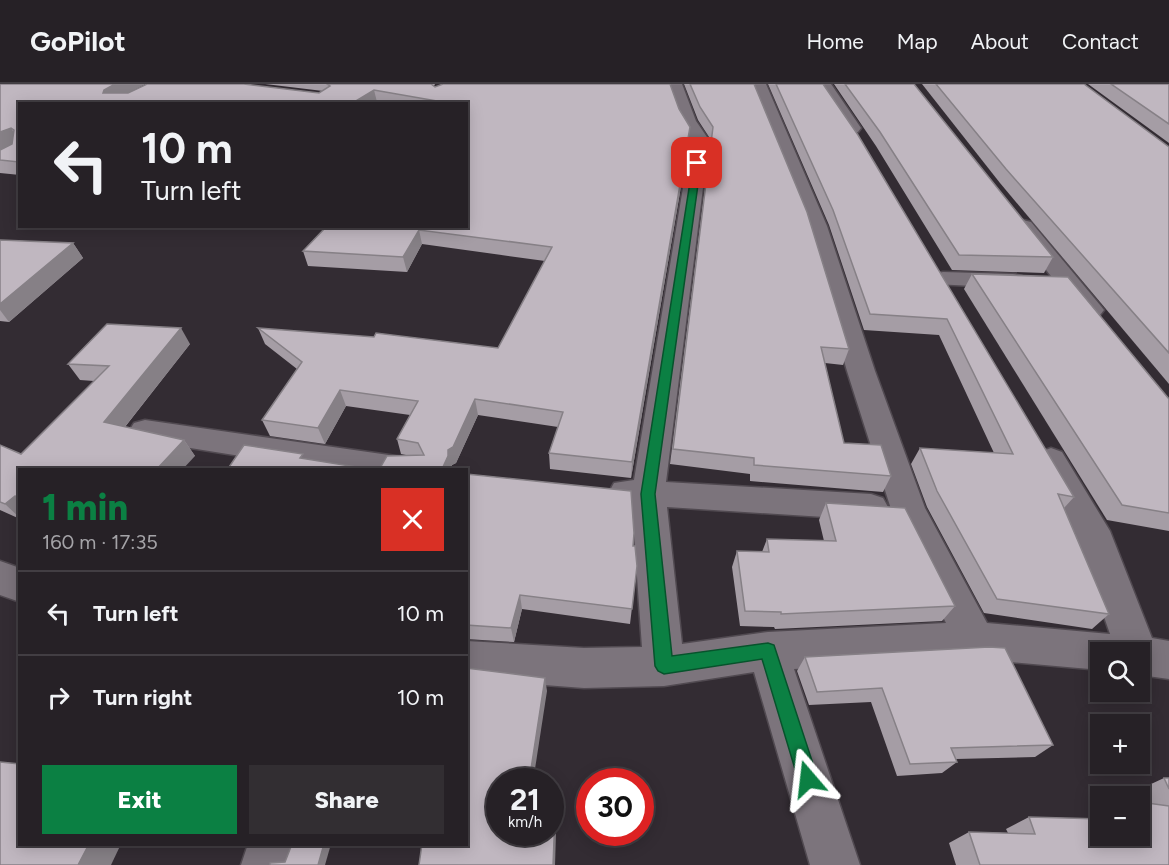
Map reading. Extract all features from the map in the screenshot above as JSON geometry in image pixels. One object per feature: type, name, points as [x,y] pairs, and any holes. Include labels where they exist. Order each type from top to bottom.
[{"type":"street","points":[[664,666],[648,494],[700,140],[688,121],[674,84]]},
{"type":"street","points":[[758,84],[816,226],[861,371],[908,509],[975,640]]},
{"type":"street","points":[[823,84],[865,147]]},
{"type":"street","points":[[1012,214],[1104,327]]},
{"type":"street","points":[[961,309],[937,269],[1069,283]]},
{"type":"street","points":[[145,431],[396,468]]},
{"type":"street","points":[[1039,440],[1092,531],[1134,642]]},
{"type":"street","points":[[591,488],[648,494],[908,509]]},
{"type":"street","points":[[0,577],[18,585]]},
{"type":"street","points":[[468,660],[584,668],[664,666],[768,651],[975,640],[1090,650]]},
{"type":"street","points":[[768,651],[835,865]]},
{"type":"street","points":[[1150,656],[1169,660]]},
{"type":"street","points":[[266,865],[272,846]]},
{"type":"building","points":[[0,84],[115,84],[103,93],[128,93],[147,84],[244,84],[319,93],[330,86],[327,84],[431,84],[435,87],[443,84],[670,84],[679,109],[690,127],[632,462],[549,453],[563,412],[475,399],[453,447],[448,450],[443,467],[449,468],[380,468],[387,456],[424,455],[418,443],[397,439],[418,401],[340,390],[318,428],[262,420],[302,362],[258,328],[374,337],[376,333],[498,348],[552,247],[419,230],[403,257],[303,251],[325,228],[468,228],[468,102],[443,102],[374,90],[354,102],[18,102],[18,162],[0,160],[0,150],[12,144],[14,130],[11,128],[0,132]]},
{"type":"building","points":[[690,84],[754,84],[807,212],[849,349],[821,347],[844,443],[881,445],[891,476],[754,465],[754,458],[673,449],[713,127],[700,107]]},
{"type":"building","points":[[776,84],[823,84],[858,135],[1074,497],[1058,494],[1109,614],[997,599],[937,491],[920,448],[1013,454],[947,319],[870,314],[833,210]]},
{"type":"building","points":[[845,84],[914,84],[1053,257],[959,255],[880,132]]},
{"type":"building","points":[[936,84],[1084,84],[1169,147],[1169,353],[1006,169]]},
{"type":"building","points":[[1111,84],[1169,84],[1169,124]]},
{"type":"building","points":[[0,240],[73,243],[0,304]]},
{"type":"building","points":[[972,274],[1068,277],[1169,399],[1169,513],[1122,505]]},
{"type":"building","points":[[107,324],[181,328],[104,422],[184,440],[158,468],[18,468],[18,497],[15,496],[5,504],[0,502],[0,445],[21,454],[109,366],[68,364]]},
{"type":"building","points":[[244,445],[303,454],[300,458],[362,468],[228,468]]},
{"type":"building","points":[[468,474],[631,491],[633,546],[635,546],[637,566],[632,609],[520,595],[511,628],[468,625]]},
{"type":"building","points":[[826,503],[905,508],[955,606],[781,614],[781,612],[745,611],[737,551],[769,552],[767,539],[836,541]]},
{"type":"building","points":[[1005,648],[1053,745],[951,748],[957,762],[910,764],[882,688],[817,692],[805,657]]},
{"type":"building","points":[[468,668],[545,678],[531,768],[486,768],[486,846],[554,846],[553,865],[419,865],[422,846],[468,846]]},
{"type":"building","points":[[0,762],[18,764],[18,846],[88,846],[78,865],[0,865]]},
{"type":"building","points":[[1164,778],[1169,778],[1169,789]]},
{"type":"building","points":[[1150,803],[1169,806],[1169,865],[980,865],[969,832],[1035,834],[1029,817],[1090,819],[1090,846],[1150,846]]},
{"type":"building","points":[[291,846],[323,846],[318,865],[270,865],[270,863],[285,862]]},
{"type":"route","points":[[697,163],[648,494],[664,666],[768,651],[808,779]]}]
